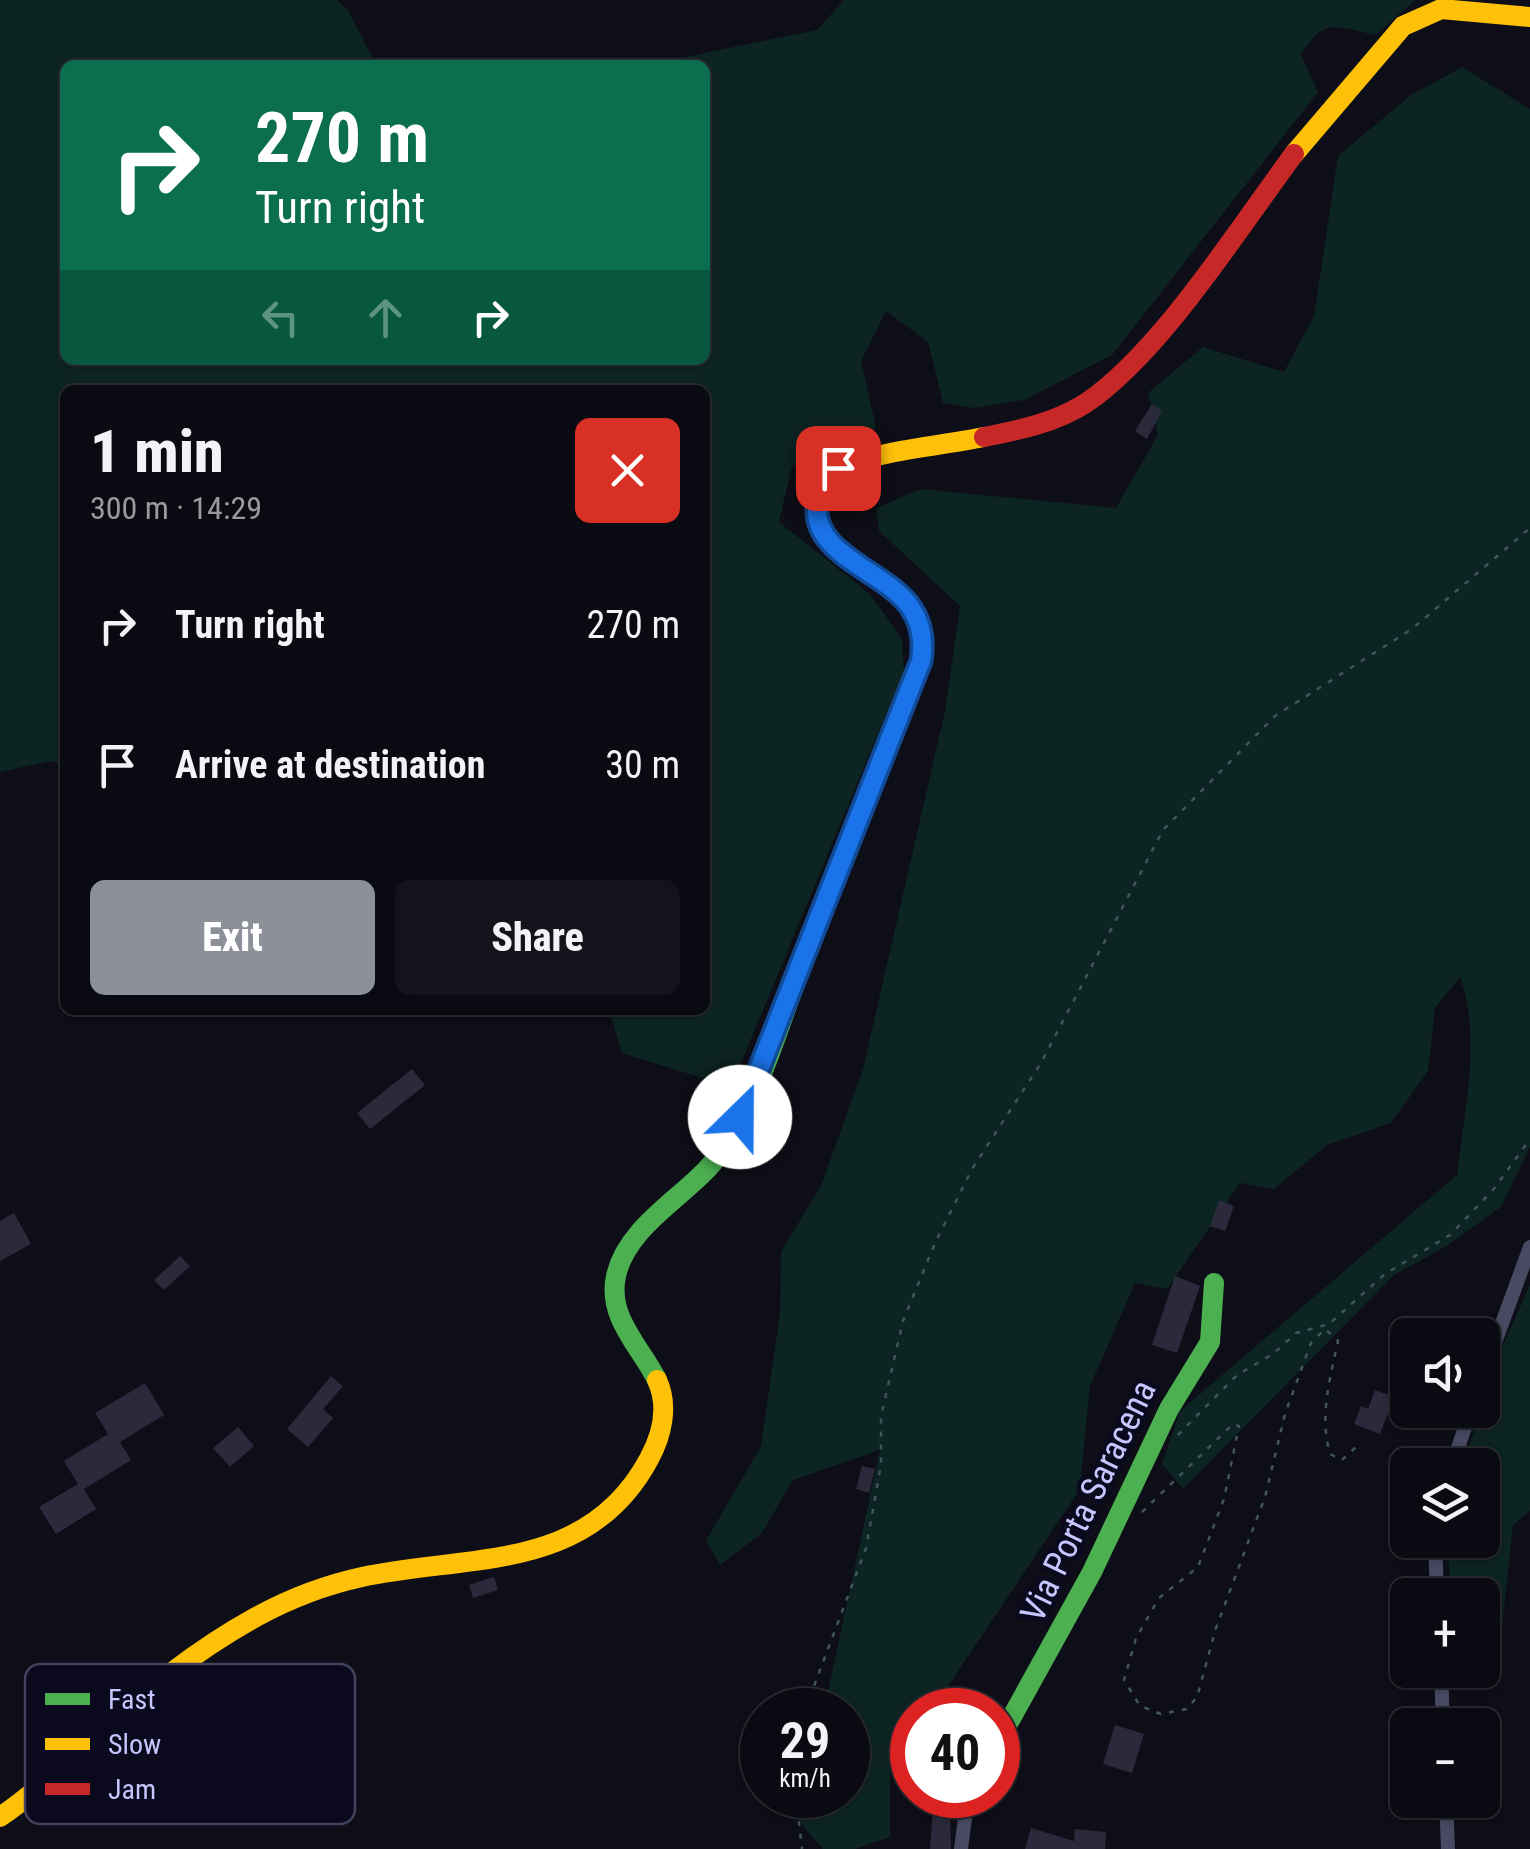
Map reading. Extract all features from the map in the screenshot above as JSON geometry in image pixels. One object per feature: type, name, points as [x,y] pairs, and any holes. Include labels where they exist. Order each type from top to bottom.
[{"type":"street","points":[[181,1664],[255,1617],[316,1590],[370,1574],[561,1543],[598,1523],[624,1499],[653,1451],[665,1408],[660,1380],[616,1307],[614,1286],[619,1267],[647,1228],[714,1161],[740,1117],[921,661],[922,632],[910,606],[832,545],[820,528],[818,502],[824,482],[838,468],[860,461],[1034,427],[1096,396],[1144,350],[1318,123],[1403,26],[1442,8],[1530,16]]},
{"type":"street","points":[[1500,1329],[1530,1247]]},
{"type":"street","name":"Via Porta Saracena","points":[[1020,1702],[1078,1598],[1168,1408],[1210,1342],[1215,1320],[1214,1283]]},
{"type":"street","points":[[0,1817],[25,1796]]},
{"type":"street","points":[[961,1849],[965,1818]]},
{"type":"street","points":[[1447,1818],[1448,1849]]},
{"type":"path","points":[[813,1688],[866,1548],[881,1464],[881,1416],[903,1321],[922,1274],[972,1169],[1041,1064],[1163,830],[1275,716],[1412,629],[1530,528]]},
{"type":"path","points":[[1521,1157],[1530,1139]]},
{"type":"path","points":[[1178,1436],[1205,1402],[1237,1374],[1273,1354],[1296,1334],[1329,1324],[1385,1274],[1450,1235],[1530,1146]]},
{"type":"path","points":[[1142,1512],[1233,1424],[1238,1426],[1224,1499],[1198,1567],[1159,1598],[1136,1638],[1124,1680],[1140,1706],[1161,1714],[1187,1709],[1198,1697],[1216,1628],[1265,1497],[1285,1414],[1312,1342],[1325,1330],[1338,1341],[1326,1398],[1324,1434],[1330,1454],[1342,1460],[1356,1446]]},
{"type":"path","points":[[799,1818],[802,1849]]},
{"type":"green space","points":[[0,0],[337,0],[348,10],[373,60],[60,60],[60,365],[710,365],[710,60],[671,60],[817,30],[844,0],[1415,0],[1376,35],[1332,27],[1309,43],[1301,55],[1318,92],[1112,355],[1024,400],[973,408],[943,403],[928,342],[886,311],[861,361],[876,428],[792,466],[779,522],[870,594],[902,639],[904,671],[731,1087],[622,1053],[611,1015],[710,1015],[710,385],[60,385],[60,764],[50,761],[0,772]]},
{"type":"green space","points":[[1462,67],[1530,109],[1530,1147],[1501,1207],[1445,1247],[1394,1275],[1183,1489],[1162,1464],[1180,1411],[1457,1175],[1471,1050],[1460,977],[1435,1008],[1428,1071],[1391,1123],[1327,1145],[1274,1189],[1240,1183],[1167,1289],[1135,1283],[1090,1386],[1080,1489],[947,1688],[890,1688],[890,1837],[855,1849],[823,1849],[800,1822],[801,1818],[870,1818],[870,1688],[829,1688],[880,1450],[793,1480],[762,1533],[720,1565],[706,1541],[761,1446],[780,1313],[781,1252],[821,1186],[863,1069],[945,711],[960,606],[879,531],[876,508],[921,489],[1116,508],[1158,435],[1148,393],[1203,347],[1284,372],[1314,316],[1338,156],[1411,95]]},
{"type":"green space","points":[[1530,1285],[1530,1511],[1513,1525],[1500,1634],[1500,1578],[1450,1578],[1448,1558],[1500,1558],[1500,1448],[1469,1448],[1475,1428],[1500,1428],[1500,1352]]},
{"type":"building","points":[[1152,404],[1162,411],[1147,439],[1135,431]]},
{"type":"building","points":[[412,1069],[425,1085],[370,1129],[357,1113]]},
{"type":"building","points":[[774,1102],[786,1106],[780,1128],[772,1126],[765,1149],[750,1144],[757,1118],[768,1121]]},
{"type":"building","points":[[1219,1200],[1234,1206],[1225,1231],[1210,1226]]},
{"type":"building","points":[[14,1213],[31,1244],[0,1261],[0,1221]]},
{"type":"building","points":[[180,1256],[190,1266],[164,1290],[154,1280]]},
{"type":"building","points":[[1175,1276],[1200,1286],[1177,1353],[1152,1345]]},
{"type":"building","points":[[331,1376],[343,1386],[323,1409],[333,1418],[308,1447],[287,1429]]},
{"type":"building","points":[[145,1383],[164,1415],[120,1442],[131,1460],[84,1489],[96,1509],[56,1534],[39,1507],[78,1484],[64,1461],[108,1434],[95,1413]]},
{"type":"building","points":[[1375,1390],[1390,1396],[1390,1408],[1380,1434],[1354,1424],[1361,1406],[1368,1409]]},
{"type":"building","points":[[238,1427],[254,1446],[230,1467],[213,1448]]},
{"type":"building","points":[[862,1466],[875,1469],[869,1493],[856,1489]]},
{"type":"building","points":[[494,1577],[498,1590],[473,1598],[469,1585]]},
{"type":"building","points":[[1115,1725],[1144,1734],[1132,1773],[1103,1764]]},
{"type":"building","points":[[932,1818],[950,1818],[951,1849],[930,1849]]},
{"type":"building","points":[[1031,1828],[1074,1841],[1075,1829],[1106,1832],[1105,1849],[1025,1849]]},
{"type":"traffic: fast","points":[[657,1380],[621,1318],[614,1291],[616,1276],[622,1259],[642,1230],[709,1167],[740,1122],[804,959]]},
{"type":"traffic: fast","points":[[1020,1702],[1092,1572],[1169,1409],[1210,1342],[1214,1283]]},
{"type":"traffic: slow","points":[[1294,154],[1403,26],[1441,9],[1530,17]]},
{"type":"traffic: slow","points":[[804,959],[921,661],[922,648],[920,628],[912,609],[900,595],[837,548],[826,534],[819,518],[820,492],[829,478],[848,465],[898,451],[984,437]]},
{"type":"traffic: slow","points":[[184,1664],[269,1610],[321,1588],[362,1577],[523,1552],[560,1540],[594,1522],[624,1496],[654,1450],[663,1410],[657,1380]]},
{"type":"traffic: slow","points":[[0,1817],[25,1798]]},
{"type":"traffic: jam","points":[[984,437],[1062,416],[1114,381],[1197,288],[1294,154]]},
{"type":"route","points":[[740,1117],[921,661],[922,632],[910,606],[894,589],[832,545],[820,528],[817,511],[822,488],[838,468]]}]
